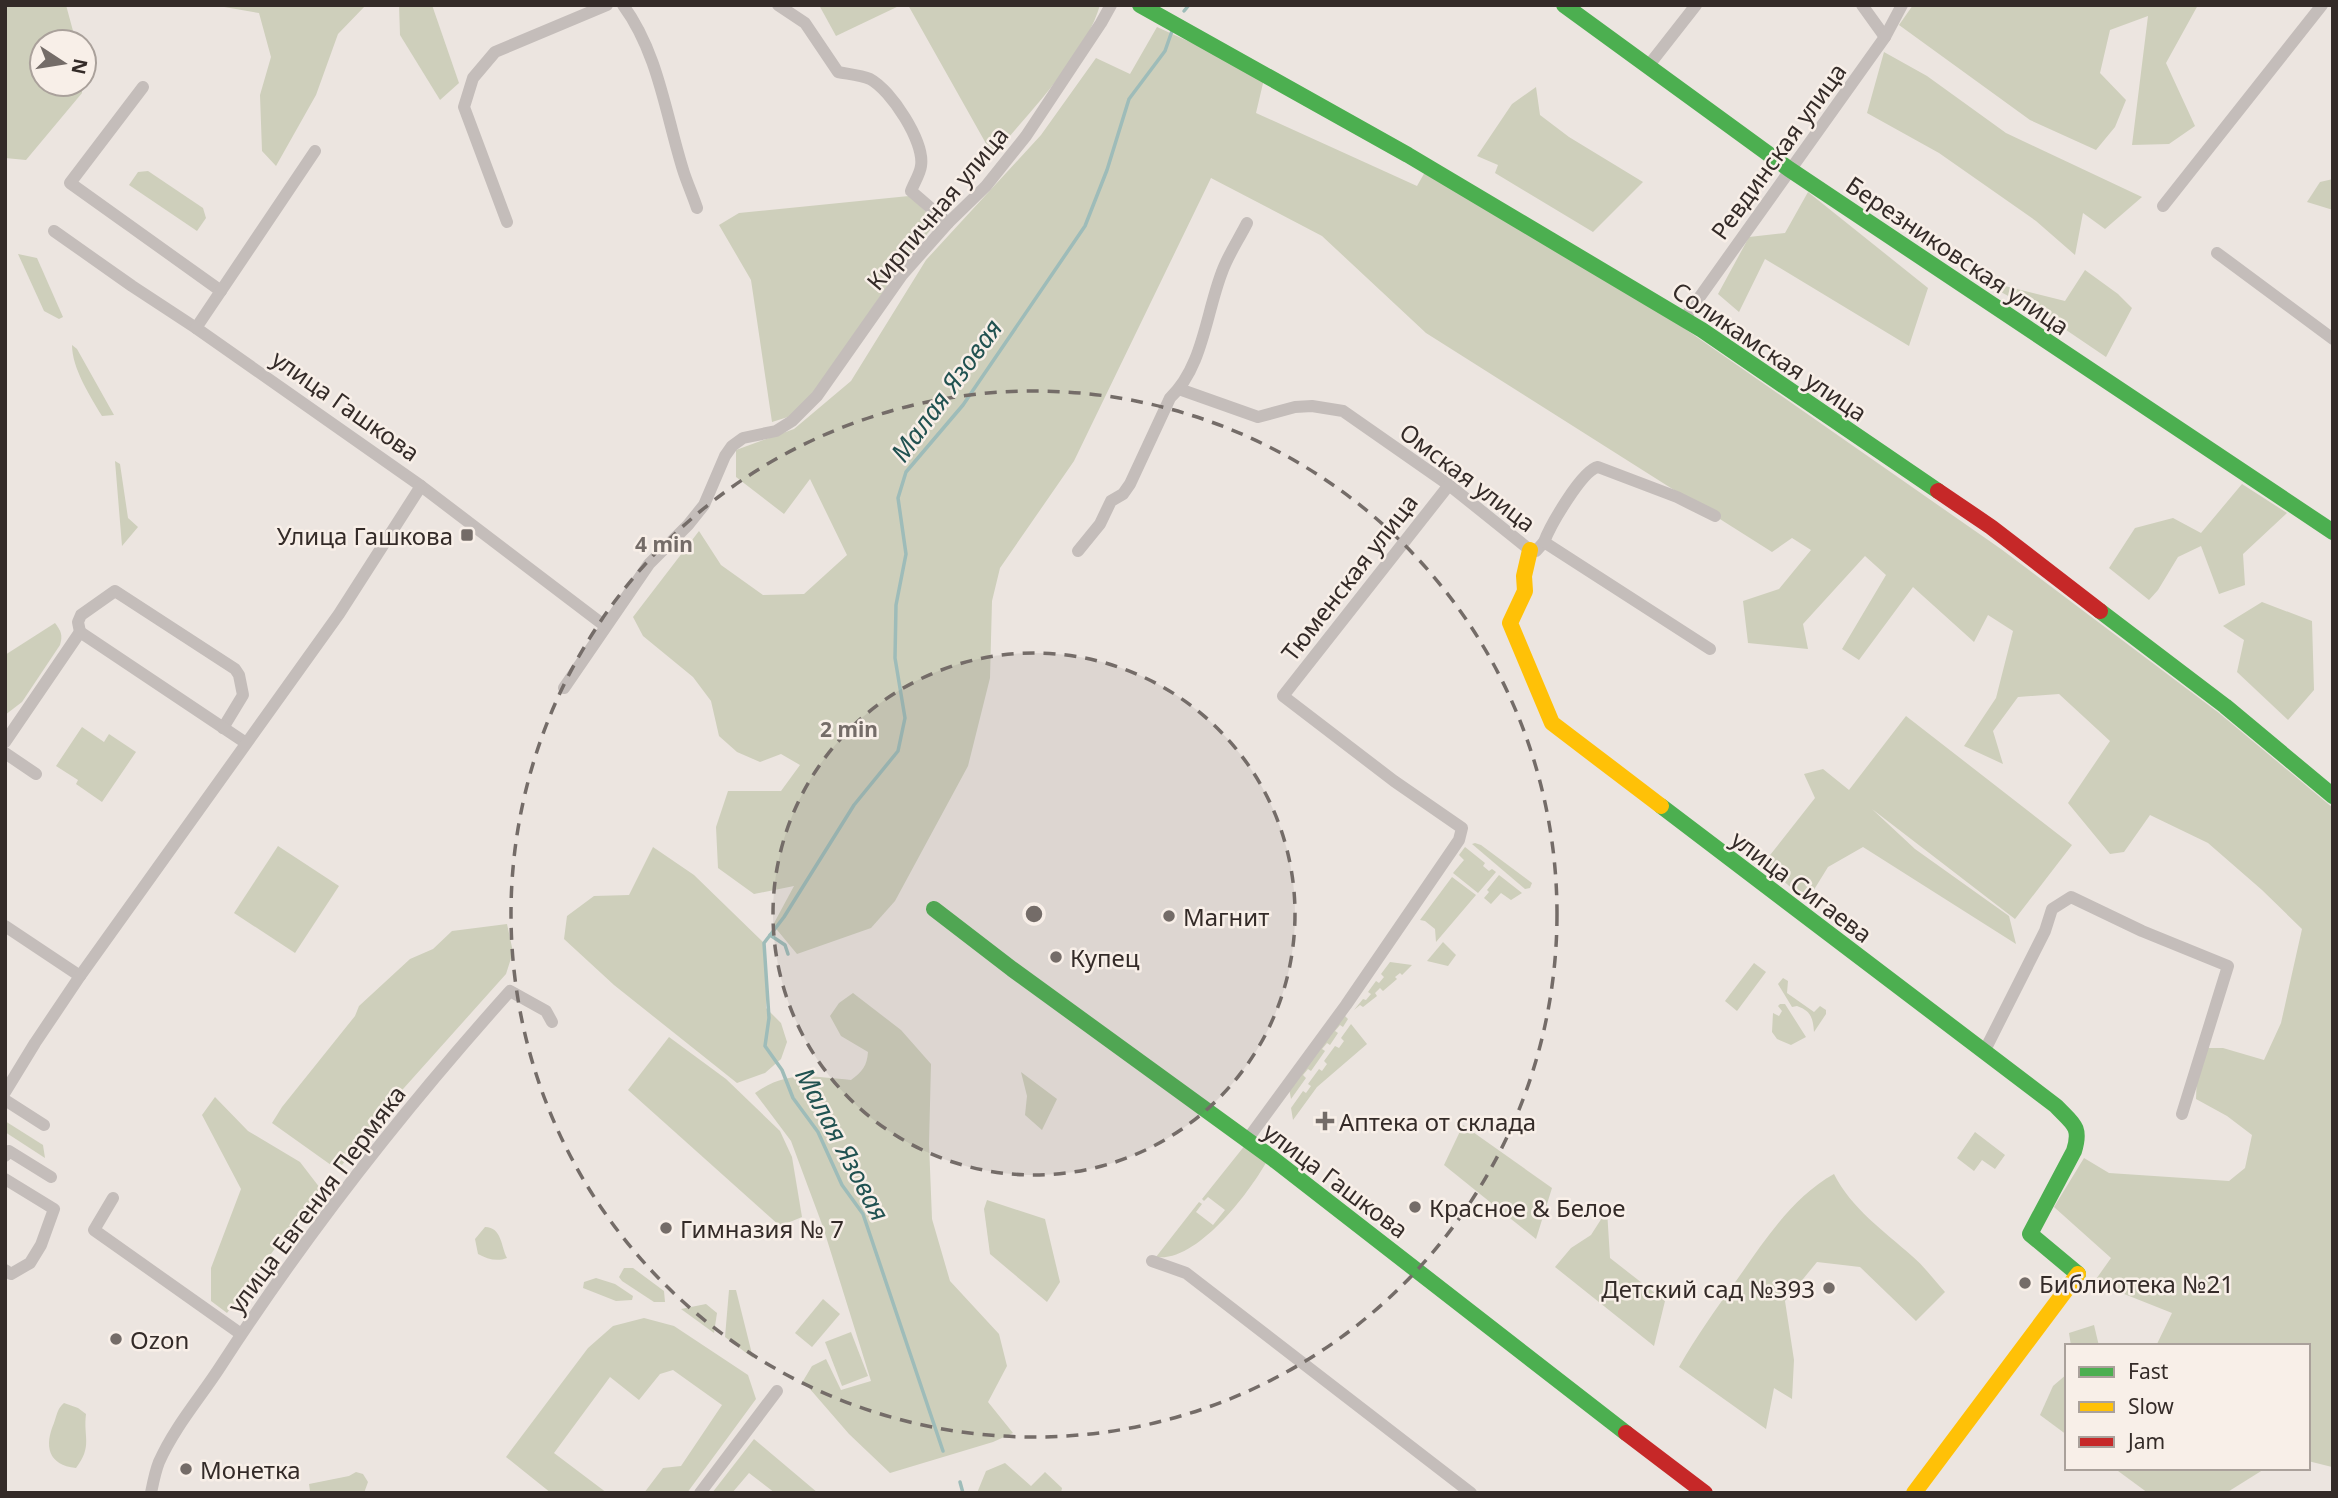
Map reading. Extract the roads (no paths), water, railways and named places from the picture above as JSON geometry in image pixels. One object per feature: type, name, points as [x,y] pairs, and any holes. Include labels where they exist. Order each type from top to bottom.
[{"type":"street","points":[[507,222],[464,107],[473,78],[495,52],[607,5]]},
{"type":"street","points":[[623,5],[637,24],[662,92],[683,172],[697,208]]},
{"type":"street","points":[[778,5],[805,23],[838,72],[870,79],[890,97],[912,128],[920,148],[921,166],[911,191],[948,223]]},
{"type":"street","name":"Кирпичная улица","points":[[605,626],[649,564],[704,505],[732,446],[743,438],[776,431],[792,421],[817,396],[902,275],[948,223],[986,186],[1026,136],[1111,5]]},
{"type":"street","name":"Соликамская улица","points":[[1140,5],[1398,150],[1684,319],[1991,527],[2225,705],[2333,796]]},
{"type":"street","name":"Березниковская улица","points":[[1564,5],[1789,169],[2333,533]]},
{"type":"street","points":[[1648,65],[1696,5]]},
{"type":"street","points":[[1862,5],[1885,37]]},
{"type":"street","name":"Ревдинская улица","points":[[1684,319],[1885,37],[1902,5]]},
{"type":"street","points":[[2163,206],[2322,5]]},
{"type":"street","points":[[143,87],[70,183],[221,291]]},
{"type":"street","points":[[196,328],[315,151]]},
{"type":"street","points":[[1078,551],[1100,524],[1111,501],[1123,494],[1130,484],[1170,398],[1179,389],[1193,364],[1222,270],[1247,223]]},
{"type":"street","name":"улица Гашкова","points":[[54,231],[421,486],[605,626]]},
{"type":"street","points":[[2217,253],[2333,339]]},
{"type":"street","name":"Омская улица","points":[[1179,389],[1258,417],[1295,407],[1312,406],[1343,411],[1537,546],[1710,649]]},
{"type":"street","points":[[1537,546],[1587,472],[1598,467],[1607,468],[1677,496],[1715,516]]},
{"type":"street","name":"Тюменская улица","points":[[1247,1139],[1346,1005],[1459,840],[1462,828],[1394,781],[1283,696],[1449,485]]},
{"type":"street","points":[[5,1092],[34,1043],[80,976],[339,614],[421,486]]},
{"type":"street","name":"улица Сигаева","points":[[1537,546],[1524,576],[1525,591],[1510,623],[1552,723],[2056,1107],[2077,1128],[2078,1139],[2074,1151],[2030,1234],[2078,1274],[1914,1493]]},
{"type":"street","points":[[223,728],[243,695],[235,669],[116,591],[81,615],[78,622],[80,632],[223,728],[246,743]]},
{"type":"street","points":[[564,688],[605,626]]},
{"type":"street","points":[[5,742],[80,632]]},
{"type":"street","points":[[5,753],[36,774]]},
{"type":"street","points":[[1984,1052],[2045,931],[2052,909],[2071,897],[2142,931],[2228,966],[2182,1114]]},
{"type":"street","name":"улица Гашкова","points":[[934,909],[1012,969],[1247,1139],[1569,1391],[1705,1493]]},
{"type":"street","points":[[5,926],[80,976]]},
{"type":"street","name":"улица Евгения Пермяка","points":[[151,1493],[158,1464],[175,1432],[241,1334],[339,1200],[447,1062],[509,991],[546,1011],[552,1021]]},
{"type":"street","points":[[5,1100],[44,1125]]},
{"type":"street","points":[[5,1156],[9,1151],[51,1177]]},
{"type":"street","points":[[5,1179],[54,1209],[41,1245],[30,1263],[11,1274],[5,1270]]},
{"type":"street","points":[[113,1198],[94,1230],[241,1334]]},
{"type":"street","points":[[1152,1261],[1186,1273],[1471,1493]]},
{"type":"street","points":[[699,1493],[777,1391]]},
{"type":"waterway","name":"Малая Язовая","points":[[1184,11],[1189,5]]},
{"type":"waterway","name":"Малая Язовая","points":[[943,1451],[863,1214],[842,1185],[818,1132],[793,1098],[782,1070],[765,1046],[769,1018],[764,943],[784,917],[854,805],[898,751],[905,718],[895,658],[896,605],[906,554],[898,498],[906,472],[963,405],[1085,226],[1107,170],[1129,99],[1165,51],[1172,31]]},
{"type":"waterway","name":"Малая Язовая","points":[[770,935],[785,945],[788,954]]},
{"type":"waterway","points":[[960,1482],[963,1493]]},
{"type":"place","name":"Улица Гашкова","points":[[467,535]]},
{"type":"place","name":"Магнит","points":[[1169,916]]},
{"type":"place","name":"Купец","points":[[1056,957]]},
{"type":"place","name":"Аптека от склада","points":[[1325,1121]]},
{"type":"place","name":"Красное & Белое","points":[[1415,1207]]},
{"type":"place","name":"Гимназия № 7","points":[[666,1228]]},
{"type":"place","name":"Библиотека №21","points":[[2025,1283]]},
{"type":"place","name":"Детский сад №393","points":[[1829,1288]]},
{"type":"place","name":"Ozon","points":[[116,1339]]},
{"type":"place","name":"Монетка","points":[[186,1469]]}]
